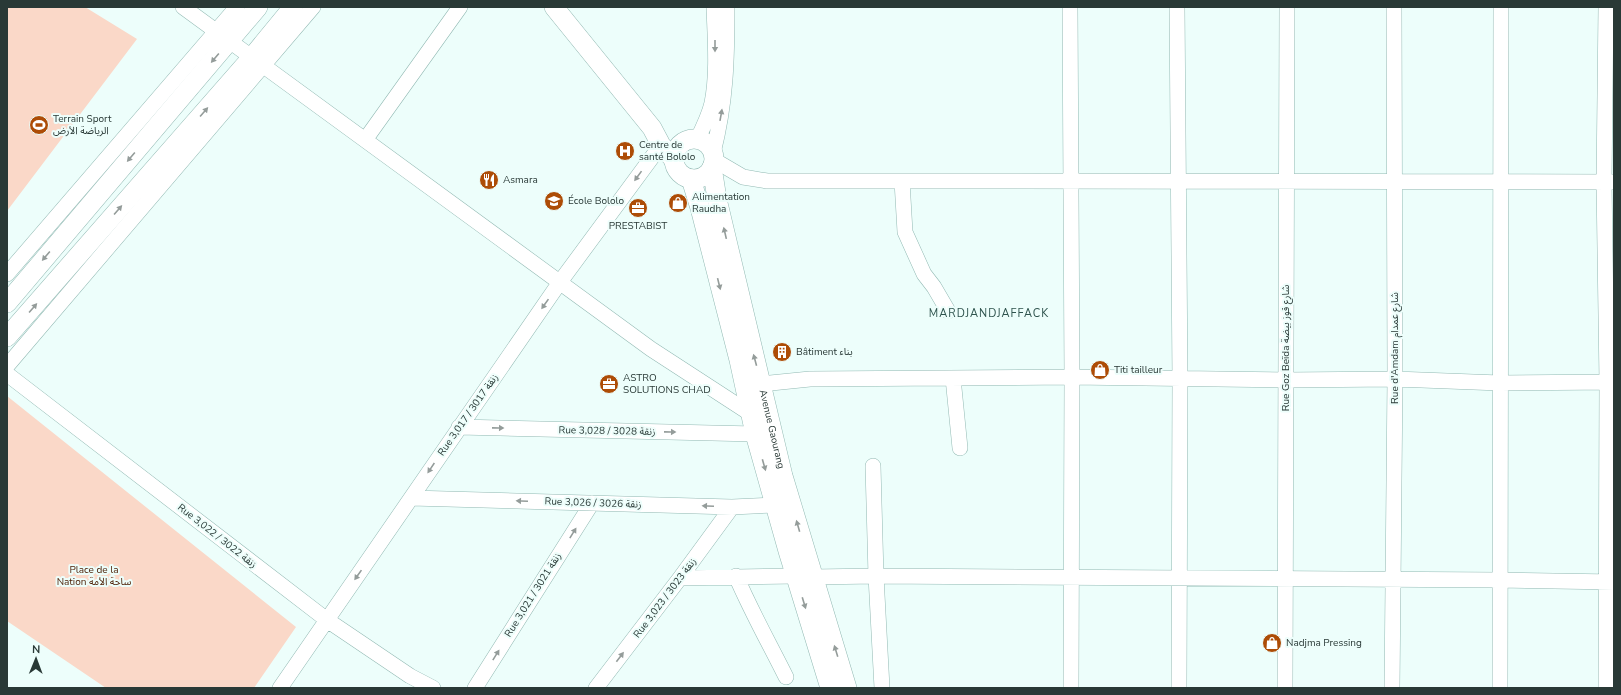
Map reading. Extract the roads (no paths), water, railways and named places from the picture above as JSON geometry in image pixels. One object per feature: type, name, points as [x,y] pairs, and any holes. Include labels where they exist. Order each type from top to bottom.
[{"type":"main road","points":[[7,302],[223,35],[258,7]]},
{"type":"main road","points":[[7,337],[258,61],[293,7]]},
{"type":"main road","points":[[554,7],[652,128],[661,145],[674,160]]},
{"type":"main road","points":[[652,128],[690,141],[704,142],[709,147],[713,160],[704,177],[691,179],[684,177],[675,167],[674,160],[678,147],[690,141]]},
{"type":"main road","name":"Avenue Gaourang","points":[[713,160],[717,199],[784,476],[804,577],[830,688]]},
{"type":"main road","name":"Avenue Gaourang","points":[[691,179],[700,208],[755,434],[775,505],[847,688]]},
{"type":"street","points":[[183,7],[651,349],[751,414]]},
{"type":"street","points":[[7,274],[223,35],[237,7]]},
{"type":"street","points":[[7,366],[258,61],[313,7]]},
{"type":"street","points":[[365,140],[460,7]]},
{"type":"street","points":[[690,141],[706,121],[712,103],[715,47],[714,7]]},
{"type":"street","points":[[727,7],[725,84],[713,160],[743,177],[767,181],[1178,180],[1395,183],[1501,181],[1609,182]]},
{"type":"street","points":[[1070,7],[1072,688]]},
{"type":"street","points":[[1177,7],[1180,378],[1179,688]]},
{"type":"street","name":"Rue Goz Beïda شارع قوز بيضة","points":[[1285,688],[1287,7]]},
{"type":"street","name":"Rue d'Amdam شارع عمدام","points":[[1392,688],[1395,379],[1394,7]]},
{"type":"street","points":[[1500,688],[1501,7]]},
{"type":"street","points":[[1606,7],[1610,382],[1610,582],[1606,688]]},
{"type":"street","name":"Rue 3,017 / زنقة 3017","points":[[280,688],[560,282],[661,145]]},
{"type":"street","points":[[902,181],[906,232],[924,274],[934,287],[948,311]]},
{"type":"street","name":"Rue 3,022 / زنقة 3022","points":[[7,374],[327,620],[410,676],[434,688]]},
{"type":"street","points":[[761,384],[785,380],[810,379],[1072,377],[1286,380],[1395,379],[1500,383],[1610,382]]},
{"type":"street","points":[[953,378],[960,448]]},
{"type":"street","name":"Rue 3,028 / زنقة 3028","points":[[460,427],[755,434]]},
{"type":"street","points":[[873,466],[876,576],[882,688]]},
{"type":"street","name":"Rue 3,026 / زنقة 3026","points":[[412,498],[732,507],[775,505]]},
{"type":"street","name":"Rue 3,021 / زنقة 3021","points":[[475,688],[592,503]]},
{"type":"street","name":"Rue 3,023 / زنقة 3023","points":[[596,688],[732,507]]},
{"type":"street","points":[[680,578],[736,576],[876,576],[1285,580],[1392,579],[1610,582]]},
{"type":"street","points":[[736,576],[752,612],[786,677]]},
{"type":"place","name":"Terrain Sport الرياضة الأرض","points":[[39,125]]},
{"type":"place","name":"Centre de santé Bololo","points":[[625,151]]},
{"type":"place","name":"Asmara","points":[[489,180]]},
{"type":"place","name":"École Bololo","points":[[554,201]]},
{"type":"place","name":"Alimentation Raudha","points":[[678,203]]},
{"type":"place","name":"PRESTABIST","points":[[638,208]]},
{"type":"place","name":"Bâtiment بناء","points":[[782,352]]},
{"type":"place","name":"Titi tailleur","points":[[1100,370]]},
{"type":"place","name":"ASTRO SOLUTIONS CHAD","points":[[609,384]]},
{"type":"place","name":"Nadjma Pressing","points":[[1272,643]]},
{"type":"district","name":"MARDJANDJAFFACK","points":[[989,313]]},
{"type":"park label","name":"Place de la Nation ساحة الأمة","points":[[94,576]]}]
